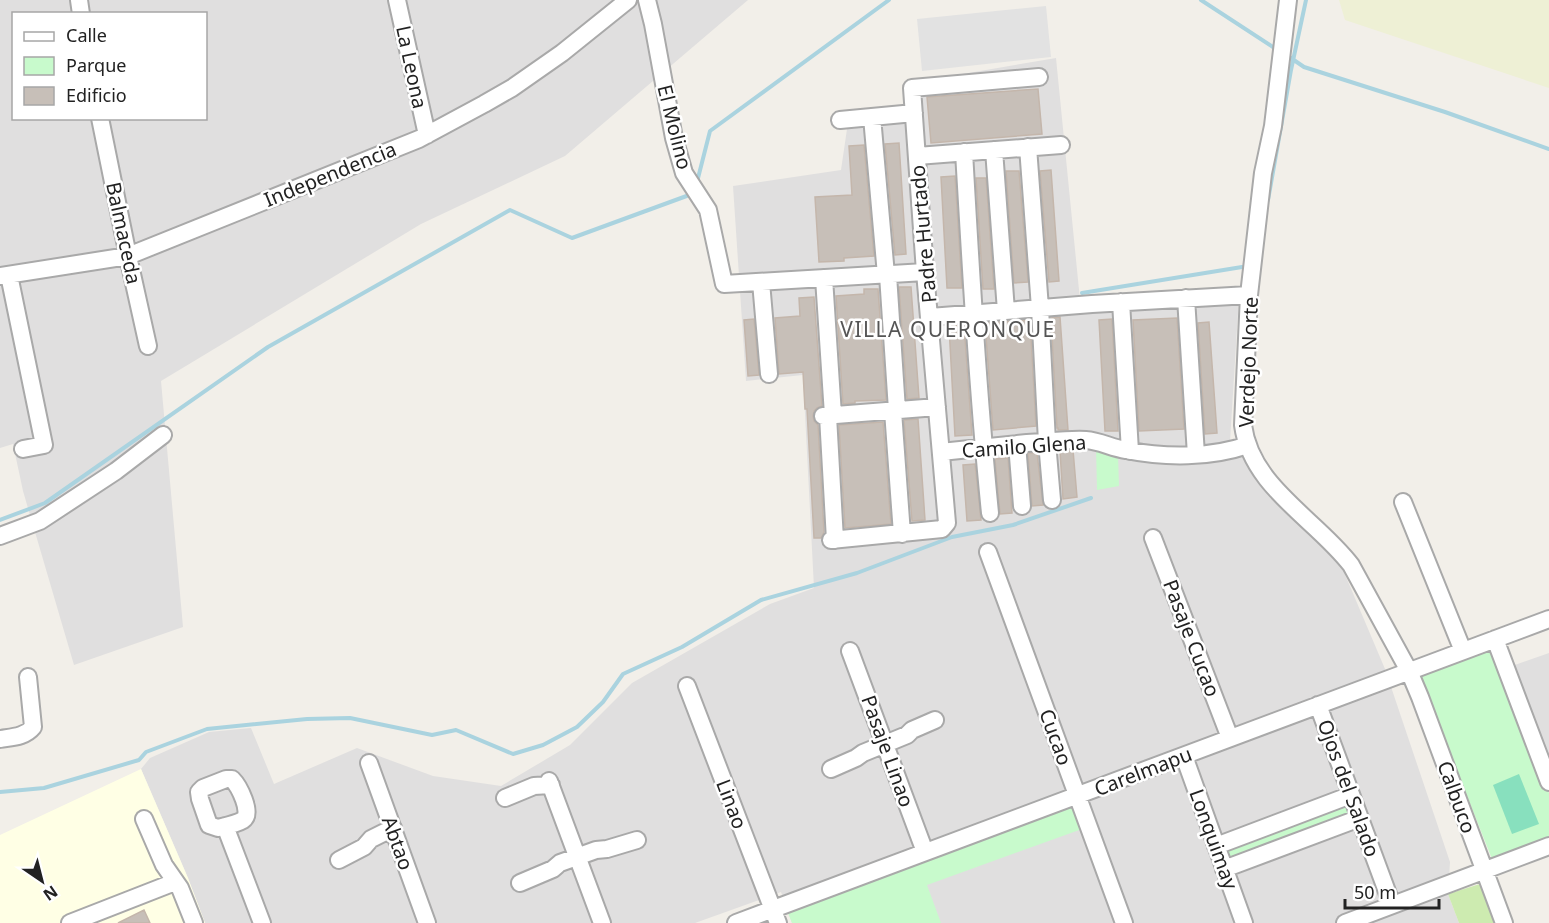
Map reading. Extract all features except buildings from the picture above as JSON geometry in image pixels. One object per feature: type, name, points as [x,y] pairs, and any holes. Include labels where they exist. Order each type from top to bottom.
[{"type":"street","name":"La Leona","points":[[397,0],[427,135]]},
{"type":"street","points":[[603,0],[606,17]]},
{"type":"street","name":"Independencia","points":[[4,275],[128,256],[427,135],[512,88],[562,53],[628,0]]},
{"type":"street","name":"El Molino","points":[[648,0],[674,138],[684,173],[708,210],[724,284],[761,282]]},
{"type":"street","name":"Verdejo Norte","points":[[1288,0],[1273,119],[1263,173],[1249,295],[1243,425],[1245,437],[1260,468],[1274,488],[1339,550],[1351,565],[1409,671]]},
{"type":"street","name":"Padre Hurtado","points":[[902,534],[942,529],[947,523],[912,88],[1039,77]]},
{"type":"street","points":[[840,120],[915,113]]},
{"type":"street","points":[[824,278],[833,540],[902,534],[887,275],[872,117]]},
{"type":"street","name":"Balmaceda","points":[[100,120],[148,346]]},
{"type":"street","points":[[917,156],[1061,145]]},
{"type":"street","points":[[1028,147],[1052,500]]},
{"type":"street","points":[[994,150],[1006,311]]},
{"type":"street","points":[[964,152],[973,314],[990,513]]},
{"type":"street","points":[[769,374],[761,282],[925,272]]},
{"type":"street","points":[[4,275],[44,445],[23,449]]},
{"type":"street","points":[[930,317],[1121,302],[1249,295]]},
{"type":"street","points":[[1186,298],[1196,455]]},
{"type":"street","points":[[1121,302],[1130,451]]},
{"type":"street","points":[[827,416],[937,407]]},
{"type":"street","points":[[0,536],[40,521],[116,471],[163,435]]},
{"type":"street","name":"Camilo Glena","points":[[941,452],[1088,440],[1130,451],[1159,455],[1196,455],[1232,450],[1248,445]]},
{"type":"street","points":[[1017,444],[1022,506]]},
{"type":"street","points":[[1403,502],[1463,651]]},
{"type":"street","name":"Pasaje Cucao","points":[[1153,538],[1230,738]]},
{"type":"street","name":"Cucao","points":[[988,552],[1124,923]]},
{"type":"street","name":"Carelmapu","points":[[736,923],[775,916],[925,852],[1549,619]]},
{"type":"street","points":[[1495,639],[1549,782]]},
{"type":"street","name":"Pasaje Linao","points":[[850,651],[925,852]]},
{"type":"street","name":"Calbuco","points":[[1409,671],[1504,923]]},
{"type":"street","points":[[0,727],[0,736],[16,736],[28,732],[33,727],[28,677]]},
{"type":"street","name":"Linao","points":[[687,686],[775,916]]},
{"type":"street","name":"Ojos del Salado","points":[[1318,705],[1392,905]]},
{"type":"street","points":[[829,764],[856,758],[908,735],[912,730],[936,724]]},
{"type":"street","name":"Lonquimay","points":[[1184,756],[1244,923]]},
{"type":"street","name":"Abtao","points":[[369,763],[426,923]]},
{"type":"street","points":[[505,798],[534,786],[550,783],[602,923]]},
{"type":"street","points":[[1216,846],[1351,795]]},
{"type":"street","points":[[1224,869],[1360,818]]},
{"type":"street","points":[[144,819],[164,865],[180,888],[194,923]]},
{"type":"street","points":[[225,826],[262,923]]},
{"type":"street","points":[[337,855],[364,847],[371,839],[393,828]]},
{"type":"street","points":[[518,879],[553,869],[560,863],[597,850],[607,849],[636,835]]},
{"type":"street","points":[[1345,923],[1549,846]]},
{"type":"street","points":[[70,923],[175,882]]},
{"type":"shaded area","points":[[0,0],[748,0],[565,156],[421,224],[161,381],[183,627],[74,665],[23,491],[13,444],[0,448]]},
{"type":"shaded area","points":[[1339,0],[1549,0],[1549,88],[1345,20]]},
{"type":"shaded area","points":[[1046,6],[1051,57],[922,71],[917,19]]},
{"type":"shaded area","points":[[1056,58],[1081,310],[1239,297],[1230,441],[1338,558],[1385,669],[1450,862],[1448,894],[1459,923],[792,923],[781,892],[695,923],[205,923],[141,769],[150,758],[209,732],[251,728],[274,784],[357,748],[433,776],[501,786],[570,745],[632,683],[770,604],[814,588],[803,375],[746,381],[733,186],[841,170],[847,129],[909,122],[916,82]]},
{"type":"shaded area","points":[[1549,653],[1549,762],[1512,666]]},
{"type":"shaded area","points":[[141,769],[205,923],[0,923],[0,835]]},
{"type":"green space","points":[[1096,447],[1118,455],[1119,486],[1097,490]]},
{"type":"green space","points":[[1494,649],[1549,793],[1549,837],[1492,859],[1420,677]]},
{"type":"green space","points":[[1519,774],[1539,824],[1512,834],[1493,785]]},
{"type":"green space","points":[[1348,800],[1354,816],[1229,863],[1223,846]]},
{"type":"green space","points":[[1074,806],[1082,829],[927,885],[941,923],[792,923],[788,913]]},
{"type":"green space","points":[[1480,884],[1494,923],[1459,923],[1448,894]]},
{"type":"waterway","points":[[697,182],[710,131],[889,0]]},
{"type":"waterway","points":[[1201,0],[1276,49]]},
{"type":"waterway","points":[[1268,200],[1306,0]]},
{"type":"waterway","points":[[1288,56],[1304,67],[1445,112],[1549,149]]},
{"type":"waterway","points":[[0,520],[45,503],[268,347],[510,210],[572,238],[692,194]]},
{"type":"waterway","points":[[1082,293],[1242,267]]},
{"type":"waterway","points":[[0,792],[44,788],[139,760],[146,752],[207,729],[307,719],[350,718],[432,735],[456,730],[513,754],[543,745],[577,727],[603,702],[623,674],[682,647],[761,600],[857,573],[952,537],[1013,525],[1091,498]]},
{"type":"district","name":"VILLA QUERONQUE","points":[[948,329]]}]
